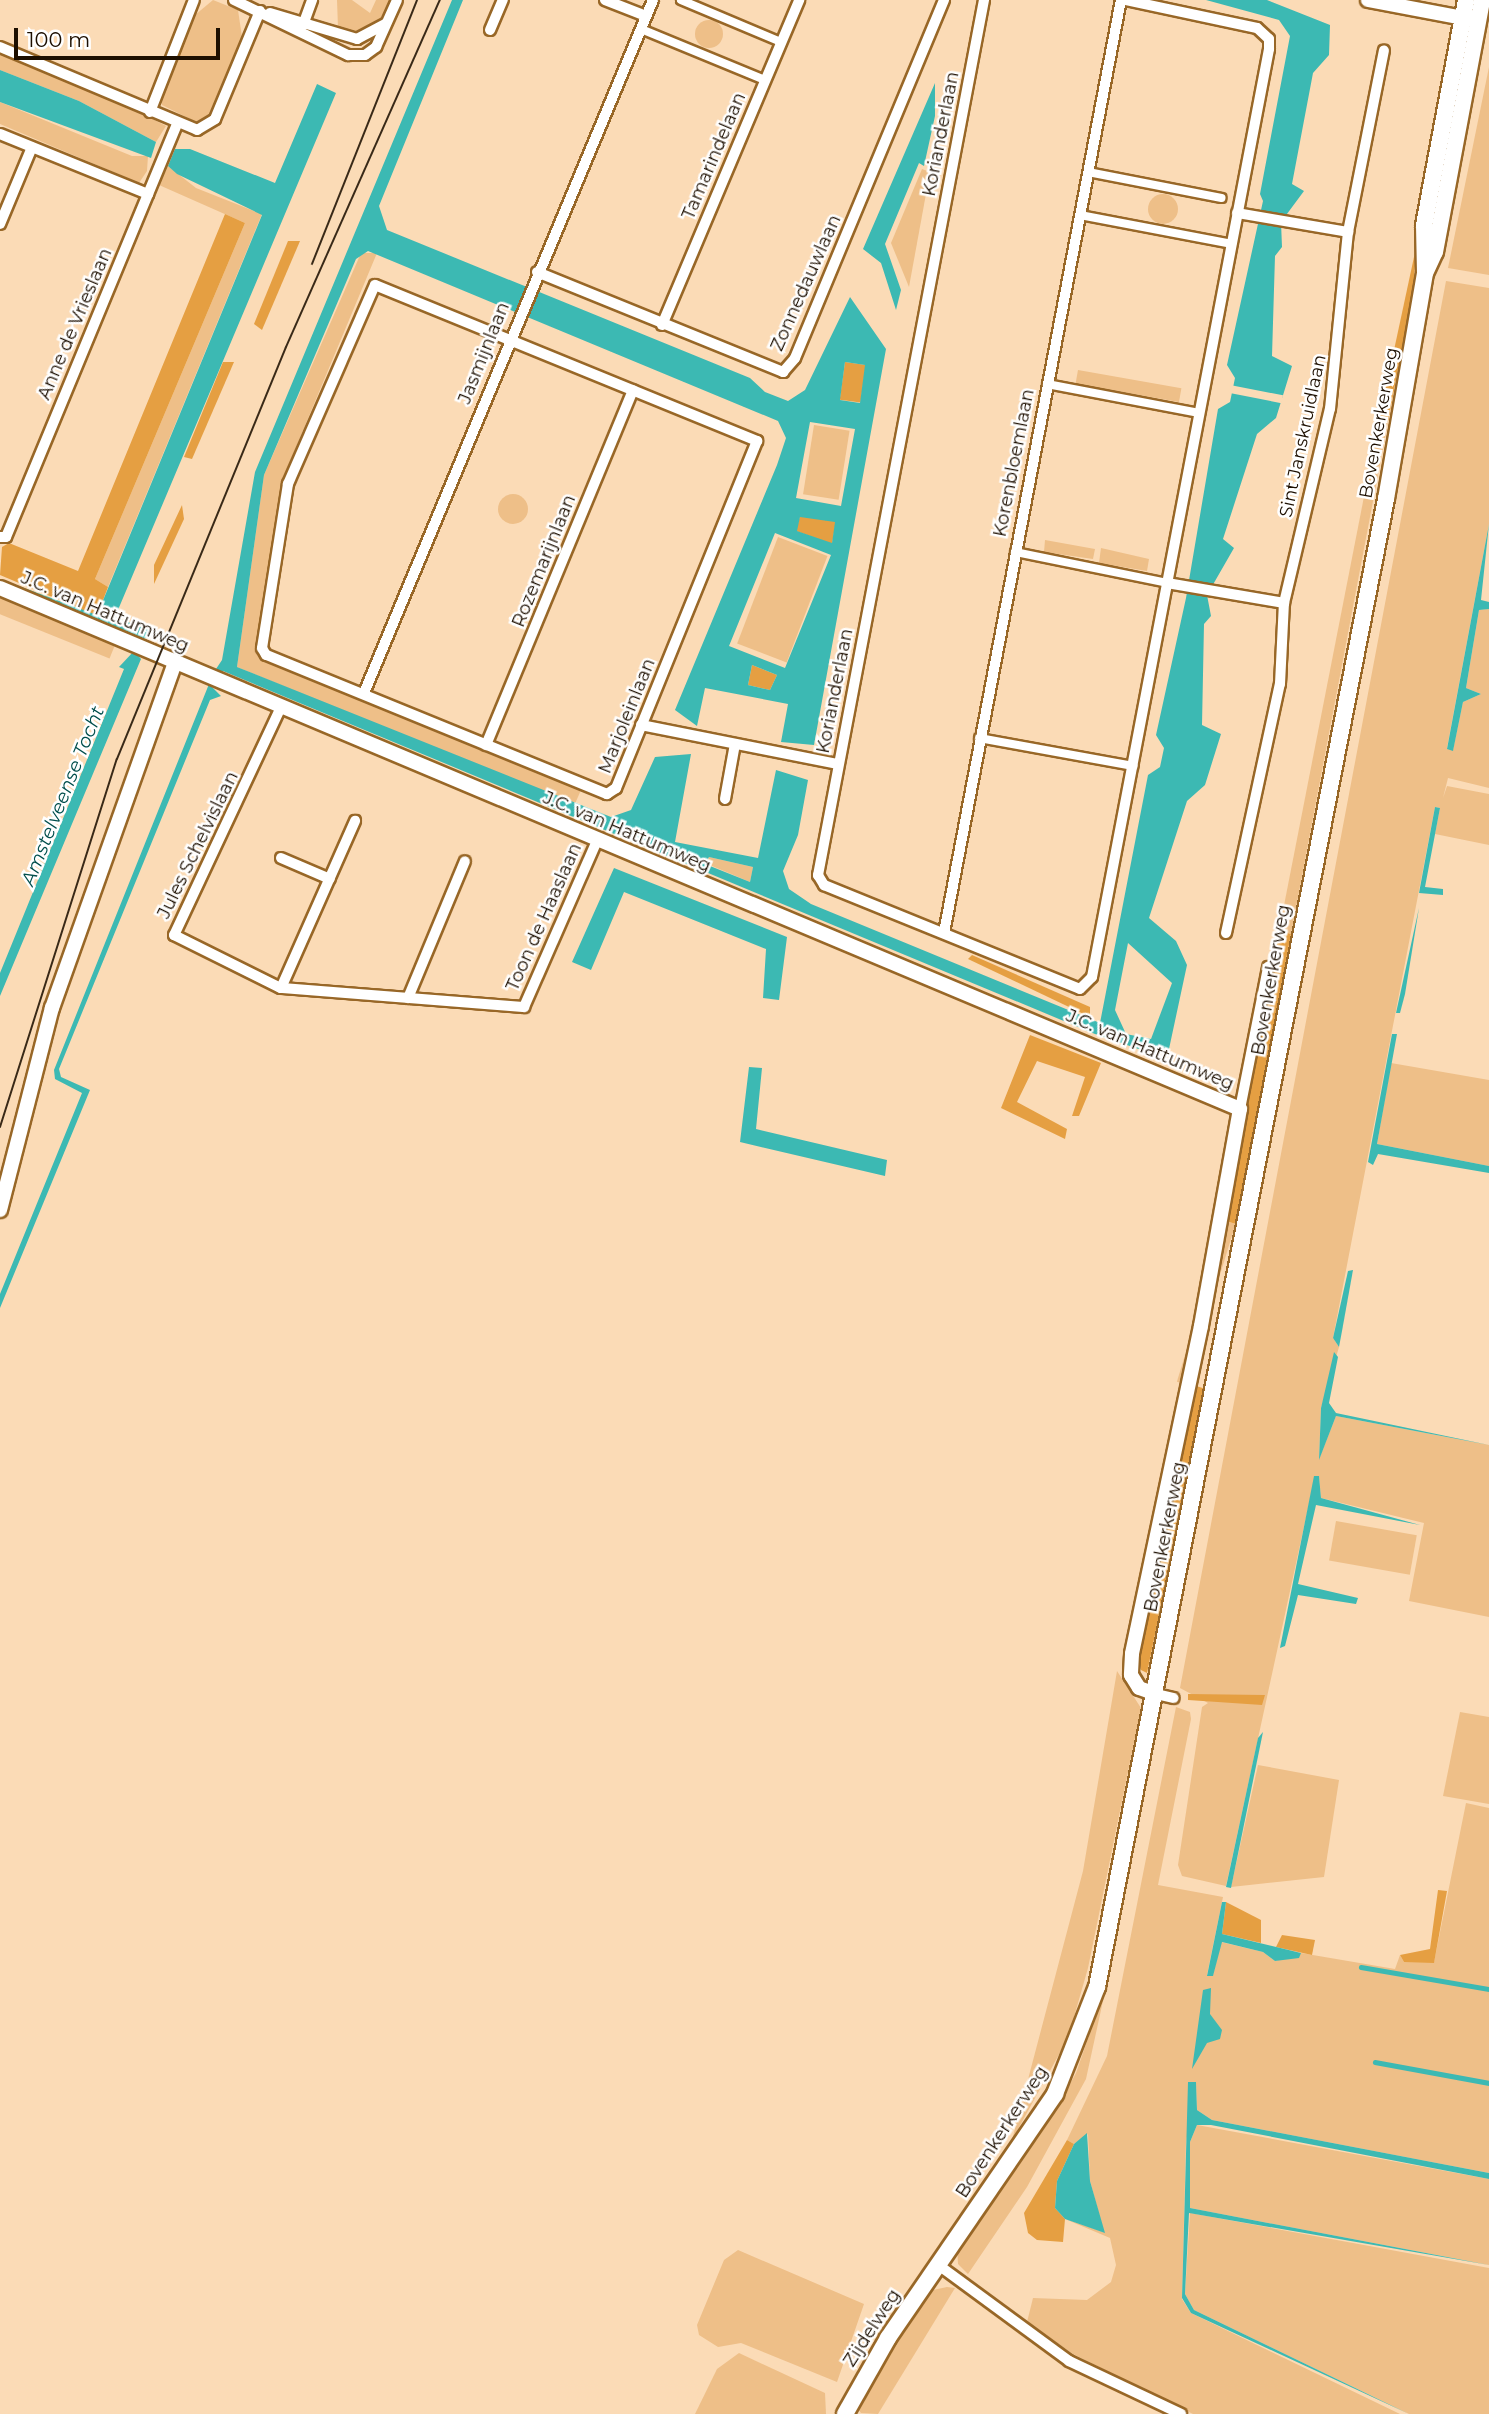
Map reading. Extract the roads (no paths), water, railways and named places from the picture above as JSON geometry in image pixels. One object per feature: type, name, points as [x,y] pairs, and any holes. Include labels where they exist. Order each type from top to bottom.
[{"type":"main road","name":"Bovenkerkerweg","points":[[937,2264],[1055,2094],[1074,2053],[1097,1987],[1156,1693],[1408,369],[1425,273],[1424,225],[1475,1]]},
{"type":"main road","name":"Zijdelweg","points":[[845,2414],[937,2264]]},
{"type":"street","points":[[150,112],[194,0]]},
{"type":"street","points":[[234,0],[260,11],[299,34],[348,55],[365,55],[376,47],[397,0]]},
{"type":"street","points":[[299,34],[312,0]]},
{"type":"street","points":[[490,30],[503,0]]},
{"type":"street","points":[[605,0],[646,16]]},
{"type":"street","name":"Jasmijnlaan","points":[[364,693],[508,338],[653,0]]},
{"type":"street","points":[[681,0],[781,41]]},
{"type":"street","name":"Tamarindelaan","points":[[662,325],[799,0]]},
{"type":"street","name":"Zonnedauwlaan","points":[[535,277],[783,372],[794,358],[944,0]]},
{"type":"street","name":"Korianderlaan","points":[[984,0],[838,764],[819,881],[1074,988],[1086,987],[1133,766],[1269,39],[1257,28],[1123,0]]},
{"type":"street","name":"Korenbloemlaan","points":[[944,933],[979,738],[1123,0]]},
{"type":"street","points":[[1368,0],[1471,19]]},
{"type":"street","points":[[0,47],[177,124],[197,130],[215,119],[260,11]]},
{"type":"street","points":[[260,11],[304,20],[357,39],[377,32],[390,18]]},
{"type":"street","points":[[641,29],[765,80]]},
{"type":"street","name":"Sint Janskruidlaan","points":[[1226,933],[1280,684],[1284,603],[1330,409],[1348,232],[1384,51]]},
{"type":"street","name":"Anne de Vrieslaan","points":[[3,537],[177,124]]},
{"type":"street","points":[[0,134],[148,194]]},
{"type":"street","points":[[0,224],[32,147]]},
{"type":"street","points":[[1088,173],[1222,198]]},
{"type":"street","points":[[1237,213],[1348,232]]},
{"type":"street","points":[[1080,215],[1232,244]]},
{"type":"street","name":"Marjoleinlaan","points":[[375,285],[508,338],[757,441],[616,788],[607,794],[267,655],[262,648],[288,484],[375,285]]},
{"type":"street","points":[[1047,384],[1199,413]]},
{"type":"street","name":"Rozemarijnlaan","points":[[486,745],[633,390]]},
{"type":"street","points":[[1015,552],[1167,583],[1284,603]]},
{"type":"street","name":"J.C. van Hattumweg","points":[[0,588],[1240,1109]]},
{"type":"street","points":[[0,1210],[52,1008],[175,662]]},
{"type":"street","name":"Jules Schelvislaan","points":[[281,707],[174,935],[281,988],[524,1007]]},
{"type":"street","points":[[641,725],[838,764]]},
{"type":"street","points":[[979,738],[1133,766]]},
{"type":"street","points":[[725,799],[736,744]]},
{"type":"street","points":[[281,988],[355,821]]},
{"type":"street","name":"Toon de Haaslaan","points":[[524,1007],[597,841]]},
{"type":"street","points":[[281,858],[330,879]]},
{"type":"street","points":[[408,998],[464,861]]},
{"type":"street","name":"Bovenkerkerweg","points":[[1174,1698],[1139,1688],[1131,1675],[1132,1654],[1201,1326],[1268,967]]},
{"type":"street","points":[[937,2264],[1069,2361],[1181,2414]]},
{"type":"water","points":[[452,0],[463,0],[379,206],[387,230],[750,378],[765,392],[788,401],[805,390],[850,297],[886,349],[814,745],[781,742],[788,704],[705,688],[697,726],[675,710],[777,465],[786,438],[778,421],[368,251],[356,259],[264,475],[237,667],[611,817],[631,810],[655,757],[691,754],[675,842],[758,858],[776,770],[808,780],[798,835],[783,871],[789,889],[811,904],[1100,1023],[1148,775],[1160,767],[1164,748],[1156,735],[1186,598],[1218,409],[1230,402],[1235,378],[1227,365],[1263,201],[1260,194],[1290,36],[1279,20],[1206,0],[1267,0],[1330,25],[1329,55],[1313,73],[1292,184],[1304,191],[1281,222],[1282,247],[1275,256],[1272,356],[1292,366],[1276,418],[1257,434],[1223,539],[1234,548],[1207,595],[1211,616],[1204,624],[1202,725],[1221,734],[1205,785],[1187,801],[1149,918],[1176,941],[1187,965],[1169,1049],[1153,1054],[1095,1034],[223,671],[214,672],[222,660],[255,472]],"holes":[[[845,362],[865,365],[860,403],[840,400]],[[810,422],[855,429],[841,506],[796,498]],[[800,517],[835,522],[832,543],[797,531]],[[775,533],[831,555],[785,668],[729,646]],[[752,665],[777,675],[770,690],[748,685]],[[709,857],[753,867],[750,882],[705,864]],[[1128,943],[1172,983],[1151,1039],[1126,1034],[1115,1010]]]},
{"type":"water","points":[[0,70],[79,101],[156,142],[151,158],[0,102]]},
{"type":"water","points":[[935,83],[935,116],[924,166],[919,163],[885,244],[901,290],[896,310],[881,263],[863,249]]},
{"type":"water","points":[[317,84],[336,93],[115,617],[149,630],[149,638],[137,639],[0,579],[97,615],[262,215],[177,174],[168,166],[175,149],[190,149],[275,183]]},
{"type":"water","points":[[1489,524],[1481,600],[1489,602],[1489,609],[1479,610],[1466,688],[1481,694],[1463,702],[1453,751],[1447,749]]},
{"type":"water","points":[[134,651],[141,659],[0,996],[0,973],[124,669],[119,667]]},
{"type":"water","points":[[209,684],[221,696],[210,700],[59,1069],[61,1077],[90,1090],[0,1308],[0,1294],[82,1093],[55,1079],[54,1070]]},
{"type":"water","points":[[1435,807],[1440,808],[1425,887],[1443,889],[1443,895],[1419,893]]},
{"type":"water","points":[[614,868],[787,937],[779,1000],[763,998],[766,949],[624,892],[591,970],[572,962]]},
{"type":"water","points":[[1419,908],[1405,994],[1400,1013],[1396,1013]]},
{"type":"water","points":[[1392,1034],[1397,1034],[1377,1144],[1489,1166],[1489,1173],[1378,1154],[1373,1165],[1368,1162]]},
{"type":"water","points":[[749,1067],[762,1068],[756,1129],[887,1160],[885,1176],[740,1142]]},
{"type":"water","points":[[1353,1270],[1339,1347],[1333,1338],[1348,1271]]},
{"type":"water","points":[[1334,1352],[1338,1357],[1329,1403],[1336,1413],[1489,1445],[1336,1416],[1319,1460],[1321,1408]]},
{"type":"water","points":[[1314,1476],[1319,1476],[1321,1498],[1420,1525],[1316,1505],[1298,1584],[1358,1598],[1356,1604],[1298,1595],[1285,1646],[1280,1648]]},
{"type":"water","points":[[1263,1732],[1231,1888],[1226,1887],[1258,1738]]},
{"type":"water","points":[[1222,1902],[1226,1902],[1222,1934],[1301,1953],[1299,1958],[1275,1961],[1263,1952],[1222,1942],[1213,1976],[1207,1976]]},
{"type":"water","points":[[1211,1988],[1210,2014],[1222,2030],[1220,2039],[1207,2043],[1192,2069],[1203,1990]]},
{"type":"water","points":[[1188,2082],[1196,2082],[1197,2110],[1212,2120],[1489,2173],[1489,2179],[1211,2125],[1197,2125],[1190,2142],[1190,2208],[1489,2265],[1189,2213],[1185,2294],[1194,2310],[1409,2414],[1191,2313],[1182,2298]]},
{"type":"water","points":[[1087,2133],[1090,2181],[1105,2233],[1065,2219],[1055,2208],[1057,2181],[1074,2144]]},
{"type":"waterway","points":[[1361,1967],[1489,1989]]},
{"type":"waterway","points":[[1375,2062],[1489,2083]]},
{"type":"tram line","points":[[312,264],[417,0]]},
{"type":"tram line","points":[[0,1127],[117,759],[286,347],[440,0]]},
{"type":"water label","name":"Amstelveense Tocht","points":[[63,796]]}]
